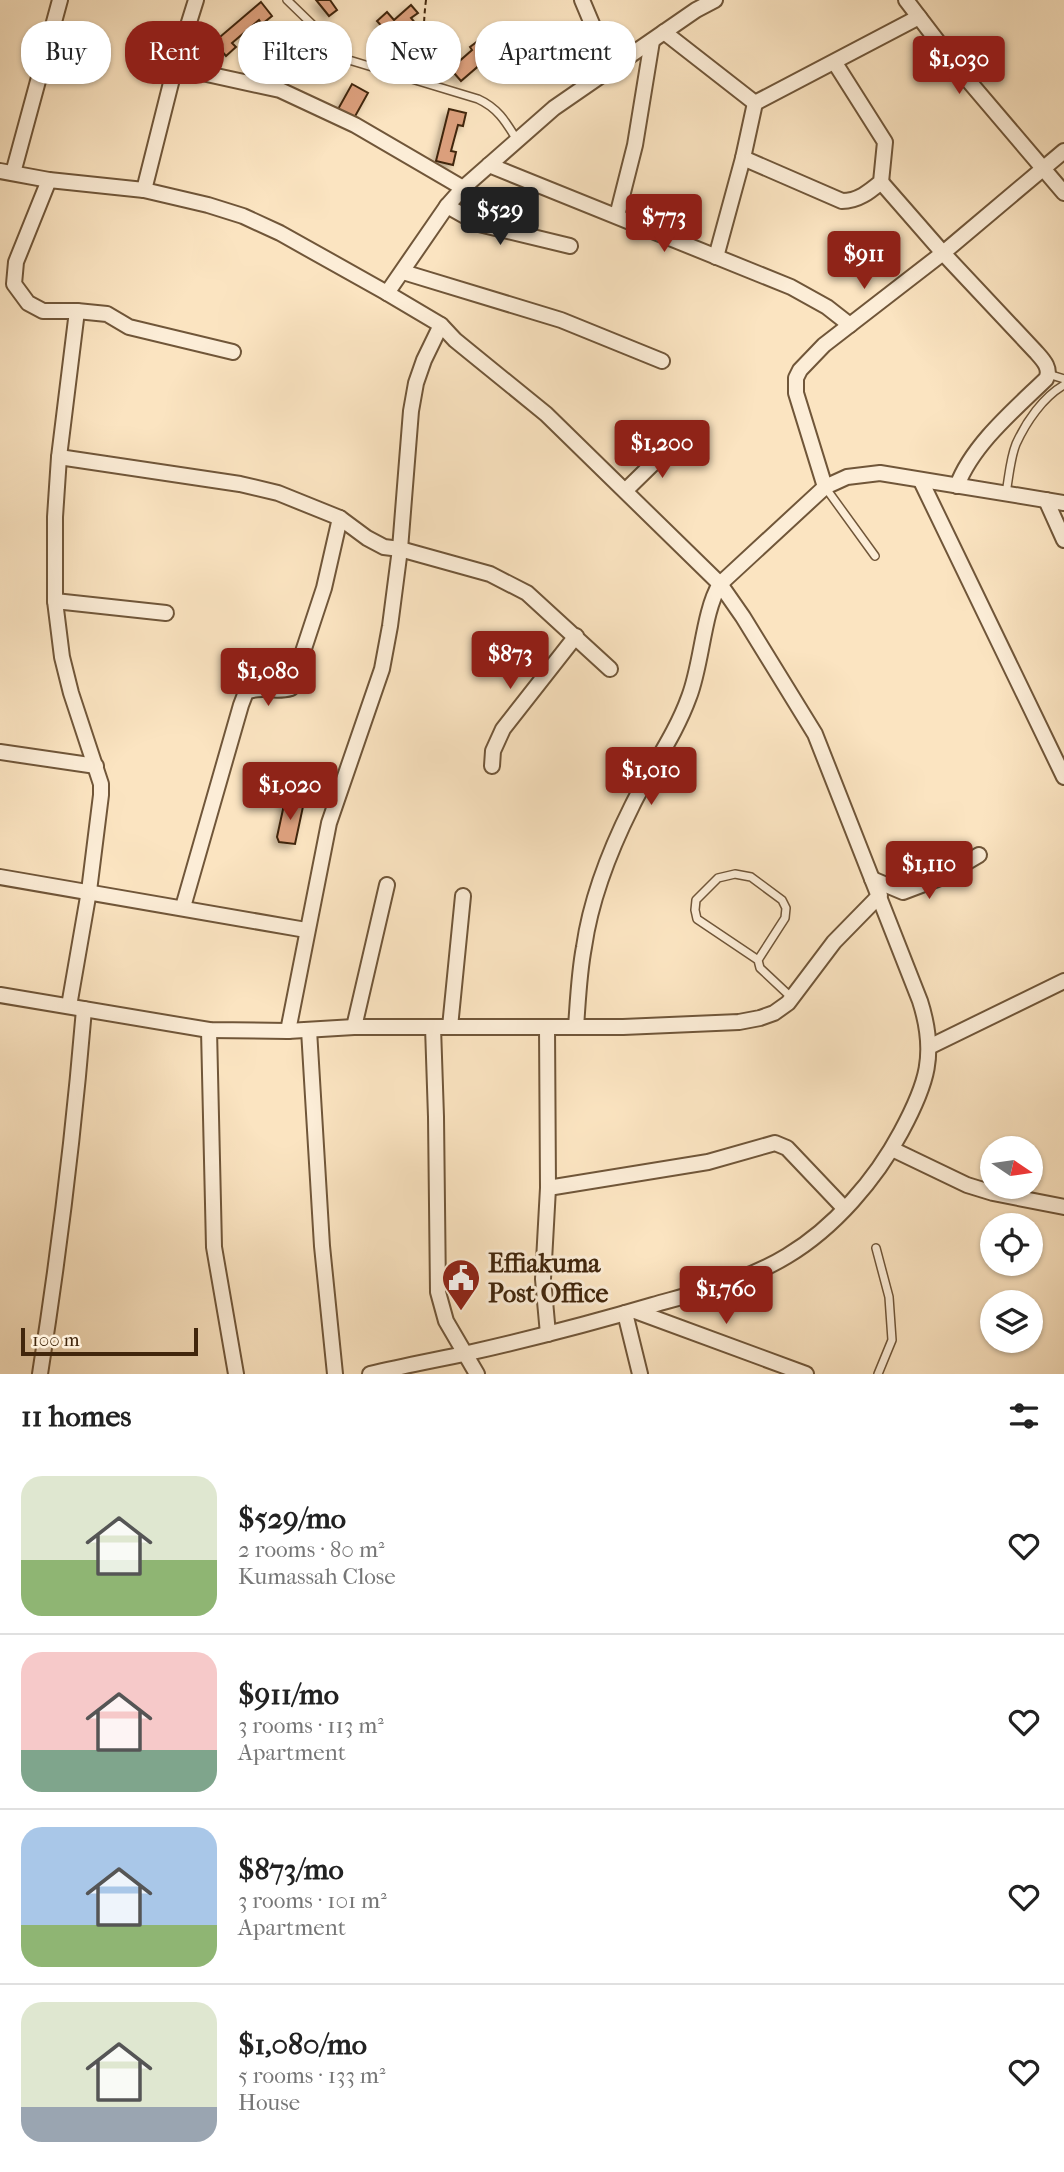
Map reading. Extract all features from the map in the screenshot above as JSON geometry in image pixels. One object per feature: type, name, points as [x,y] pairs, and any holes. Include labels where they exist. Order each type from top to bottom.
[{"type":"street","points":[[60,0],[7,172],[49,180],[144,190],[243,216],[280,233],[441,325],[455,340],[546,414],[720,584],[743,617],[815,734],[880,895],[927,1023],[929,1047],[926,1076],[892,1149],[866,1185],[844,1208],[786,1257],[737,1281],[630,1312],[548,1334],[370,1374]]},
{"type":"street","points":[[189,21],[196,0]]},
{"type":"street","points":[[582,0],[591,21]]},
{"type":"street","points":[[636,52],[715,0]]},
{"type":"street","points":[[906,0],[961,72],[1064,193]]},
{"type":"street","points":[[755,103],[919,18]]},
{"type":"street","points":[[658,37],[755,103]]},
{"type":"street","points":[[617,216],[658,37]]},
{"type":"street","points":[[743,158],[842,201],[860,197],[881,182],[885,142],[835,63]]},
{"type":"street","points":[[224,78],[279,90],[355,125],[463,188]]},
{"type":"street","points":[[144,190],[171,84]]},
{"type":"street","points":[[387,293],[447,206],[463,188],[554,108],[589,84]]},
{"type":"street","points":[[716,257],[755,103]]},
{"type":"street","points":[[825,487],[796,393],[796,378],[807,361],[943,253],[1064,150]]},
{"type":"street","points":[[489,165],[811,297],[850,325]]},
{"type":"street","points":[[49,180],[16,262],[15,284],[28,303],[43,311],[107,314],[129,327],[233,352]]},
{"type":"street","points":[[881,182],[1035,351],[1044,362],[1048,374],[965,467],[957,486]]},
{"type":"street","points":[[447,206],[479,224],[570,246]]},
{"type":"street","points":[[403,272],[561,320],[662,361]]},
{"type":"street","points":[[69,1006],[102,795],[96,766],[71,693],[62,657],[55,601],[54,545],[59,457],[77,311]]},
{"type":"street","points":[[288,1031],[329,823],[382,668],[400,549],[411,411],[424,360],[441,325]]},
{"type":"street","points":[[626,490],[673,444]]},
{"type":"street","points":[[59,457],[240,484],[278,493],[340,519],[377,545],[490,574],[527,593],[610,669]]},
{"type":"street","points":[[576,1027],[584,946],[603,873],[633,803],[689,699],[698,671],[712,602],[720,584],[825,487],[847,477],[880,473],[1064,503]]},
{"type":"street","points":[[920,481],[1064,777]]},
{"type":"street","points":[[1046,500],[1064,540]]},
{"type":"street","points":[[183,907],[246,692],[254,688],[280,691],[291,688],[324,588],[340,519]]},
{"type":"street","points":[[55,601],[166,612]]},
{"type":"street","points":[[492,766],[493,751],[503,729],[576,636]]},
{"type":"street","points":[[0,752],[96,766]]},
{"type":"street","points":[[872,879],[903,892],[940,878],[979,855]]},
{"type":"street","points":[[0,877],[306,930]]},
{"type":"street","points":[[354,1027],[387,885]]},
{"type":"street","points":[[450,1027],[463,895]]},
{"type":"street","points":[[0,995],[209,1030],[576,1027],[739,1022],[774,1013],[792,998],[834,942],[880,895]]},
{"type":"street","points":[[929,1047],[1064,981]]},
{"type":"street","points":[[40,1374],[76,1116],[84,1009]]},
{"type":"street","points":[[433,1027],[438,1292],[446,1321],[477,1374]]},
{"type":"street","points":[[547,1027],[548,1188],[543,1279],[548,1334]]},
{"type":"street","points":[[209,1030],[214,1247],[236,1374]]},
{"type":"street","points":[[309,1030],[322,1246],[335,1374]]},
{"type":"street","points":[[548,1188],[708,1162],[775,1143],[793,1155],[844,1208]]},
{"type":"street","points":[[892,1149],[951,1178],[993,1193],[1064,1207]]},
{"type":"street","points":[[630,1312],[640,1374]]},
{"type":"street","points":[[630,1312],[806,1374]]},
{"type":"lane","points":[[287,0],[349,60],[490,104],[499,112],[517,140]]},
{"type":"lane","points":[[1048,374],[1064,379]]},
{"type":"lane","points":[[1006,493],[1016,446],[1031,416],[1056,389],[1064,385]]},
{"type":"lane","points":[[825,487],[875,556]]},
{"type":"lane","points":[[758,960],[785,918],[786,908],[782,900],[751,877],[735,874],[718,878],[696,901],[697,919],[758,960],[760,968],[792,998]]},
{"type":"lane","points":[[876,1248],[889,1297],[892,1340],[878,1374]]},
{"type":"path","points":[[426,0],[423,22],[427,58],[436,86]]},
{"type":"building","points":[[316,0],[330,0],[337,10],[329,16]]},
{"type":"building","points":[[261,2],[272,16],[266,21],[239,21]]},
{"type":"building","points":[[411,5],[418,13],[411,18],[414,21],[377,21],[387,12],[394,20]]},
{"type":"building","points":[[238,22],[238,38],[232,43],[236,47],[226,56],[224,54],[224,33]]},
{"type":"building","points":[[475,43],[475,69],[461,81],[461,60],[472,50],[470,47]]},
{"type":"building","points":[[352,84],[368,93],[353,120],[337,111]]},
{"type":"building","points":[[449,109],[466,113],[463,126],[458,125],[451,151],[456,152],[453,165],[436,161]]},
{"type":"building","points":[[285,800],[304,802],[295,844],[279,842],[277,837]]},
{"type":"place","name":"Effiakuma Post Office","points":[[461,1312]]}]
